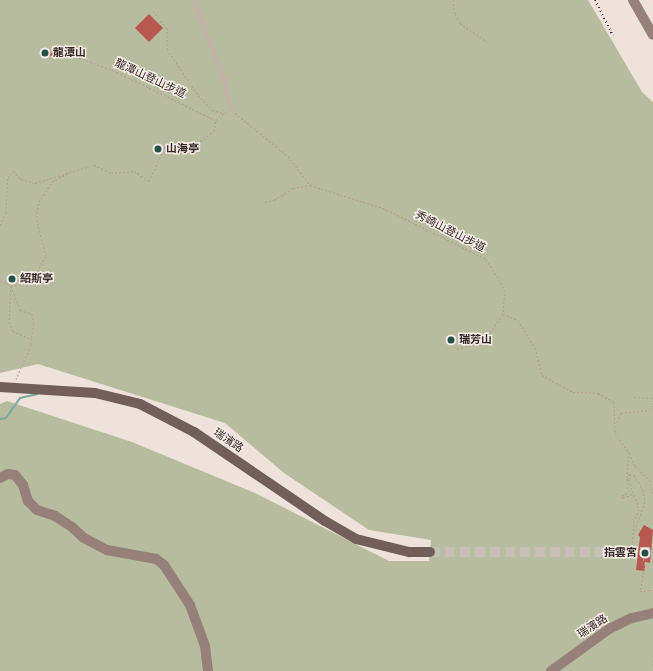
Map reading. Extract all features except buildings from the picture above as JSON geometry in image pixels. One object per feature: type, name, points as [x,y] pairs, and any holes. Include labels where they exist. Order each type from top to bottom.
[{"type":"main road","name":"瑞濱路","points":[[5,386],[95,393],[140,404],[194,432],[325,521],[356,539],[409,552],[430,552]]},
{"type":"street","points":[[633,0],[653,35]]},
{"type":"street","points":[[0,478],[8,474],[15,476],[23,485],[28,501],[37,510],[55,516],[72,527],[84,538],[107,550],[156,559],[164,565],[190,605],[205,646],[208,671]]},
{"type":"street","name":"瑞濱路","points":[[551,671],[609,630],[632,618],[653,613]]},
{"type":"lane","points":[[194,0],[224,78],[231,109]]},
{"type":"path","points":[[453,0],[455,14],[460,23],[487,42]]},
{"type":"path","points":[[153,11],[167,28],[167,50],[198,96],[212,110],[224,113]]},
{"type":"path","name":"龍潭山登山步道","points":[[58,53],[75,56],[117,72],[216,120]]},
{"type":"path","points":[[161,147],[194,146],[214,131],[216,120],[231,109],[250,128],[288,156],[310,184],[293,188],[266,202]]},
{"type":"path","points":[[0,225],[6,212],[8,178],[13,171],[21,179],[35,183],[94,164],[111,173],[134,171],[149,181],[165,147]]},
{"type":"path","points":[[0,281],[11,285],[22,284],[32,278],[46,256],[36,216],[39,202],[52,182],[71,171]]},
{"type":"path","name":"秀崎山登山步道","points":[[310,184],[383,208],[486,260],[505,290],[503,314]]},
{"type":"path","points":[[11,285],[9,322],[13,331],[31,339]]},
{"type":"path","points":[[5,386],[18,376],[31,339],[34,324],[32,314],[20,310],[11,285]]},
{"type":"path","points":[[451,344],[457,349],[483,342],[503,314],[518,320],[535,348],[542,375],[574,392],[598,393],[614,402],[616,423],[615,433],[629,452],[635,466],[649,480],[653,494]]},
{"type":"path","points":[[634,398],[653,398]]},
{"type":"path","points":[[616,423],[621,413],[649,410],[653,405]]},
{"type":"path","points":[[629,452],[627,476],[628,492],[622,496],[632,494]]},
{"type":"path","points":[[629,481],[630,474],[634,475],[643,490],[644,502],[634,532]]},
{"type":"path","points":[[627,476],[632,494],[639,509],[634,521],[632,549],[642,555],[645,564],[640,591],[653,590]]},
{"type":"path","points":[[642,555],[653,548]]},
{"type":"path","points":[[653,656],[653,666]]},
{"type":"green space","points":[[0,0],[588,0],[642,92],[653,102],[653,671],[0,671],[0,404],[7,401],[132,442],[257,494],[389,561],[429,561],[431,540],[369,530],[284,473],[225,423],[38,364],[0,373]]},
{"type":"waterway","points":[[0,419],[6,418],[20,398],[38,394]]},
{"type":"tunnel","points":[[430,552],[653,552]]},
{"type":"railway","points":[[595,0],[613,36]]},
{"type":"place","name":"龍潭山","points":[[45,53]]},
{"type":"place","name":"山海亭","points":[[158,149]]},
{"type":"place","name":"紹斯亭","points":[[12,279]]},
{"type":"place","name":"瑞芳山","points":[[451,340]]},
{"type":"place","name":"指雲宮","points":[[645,553]]}]
